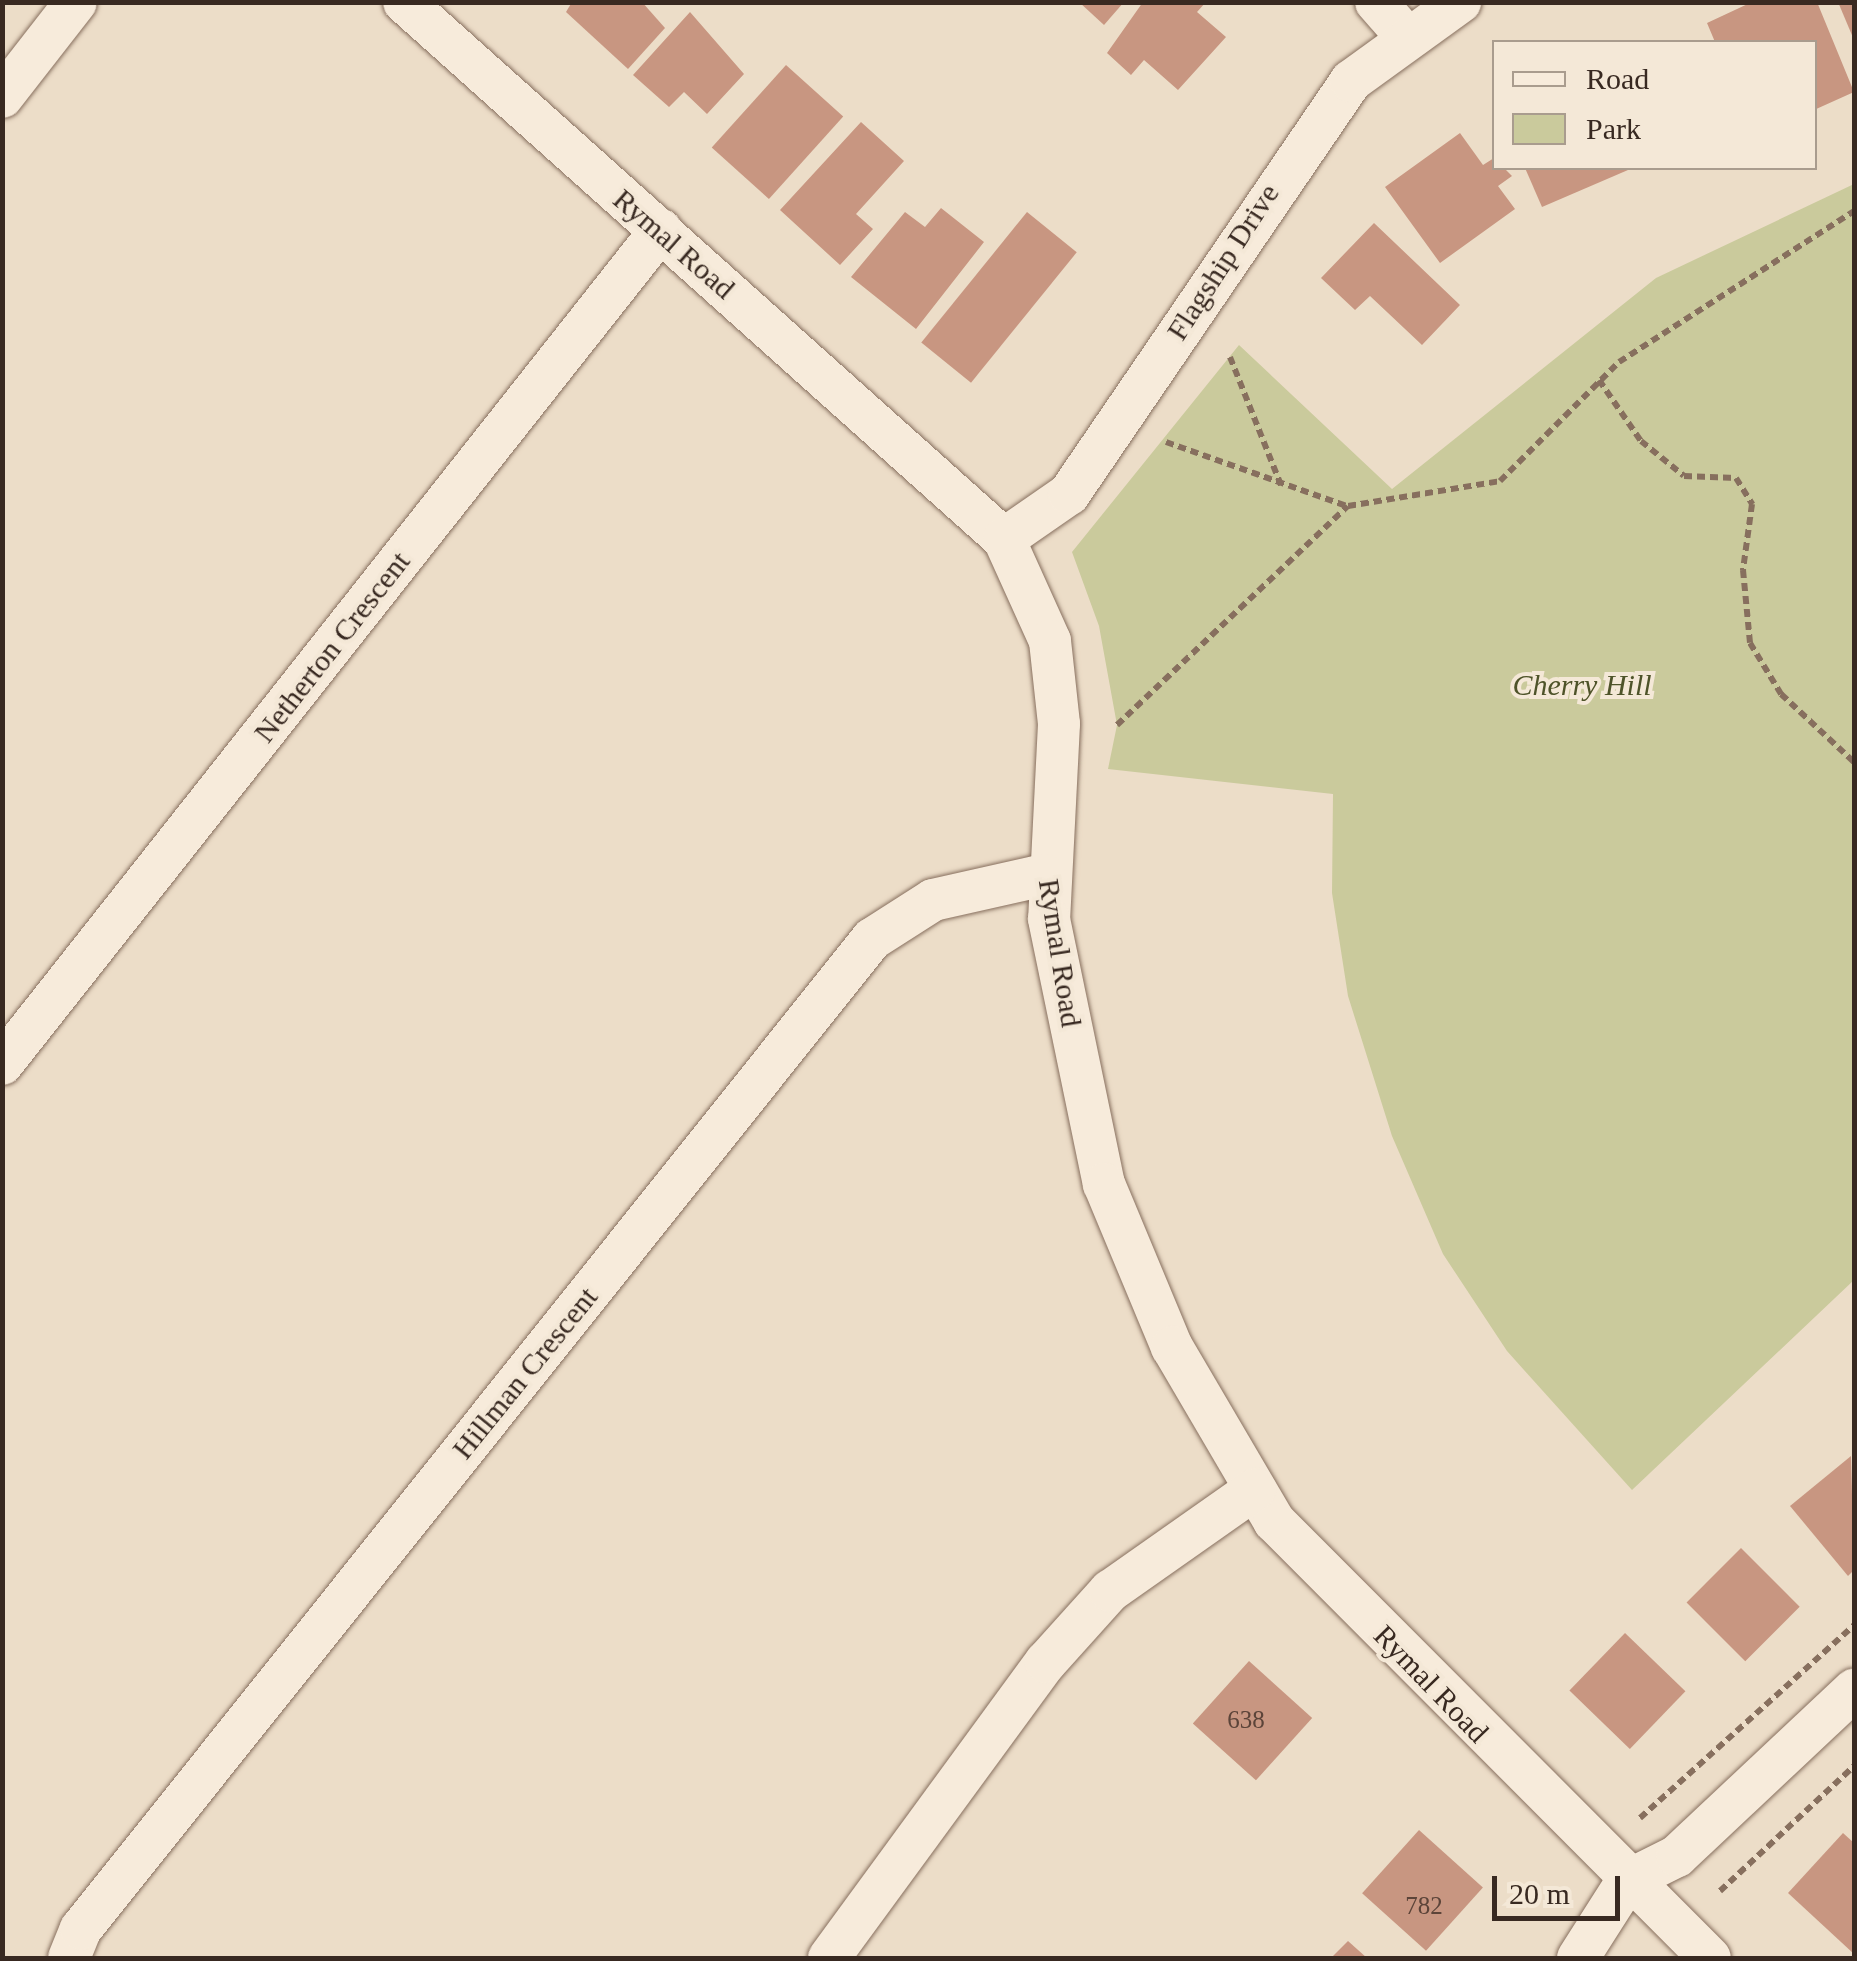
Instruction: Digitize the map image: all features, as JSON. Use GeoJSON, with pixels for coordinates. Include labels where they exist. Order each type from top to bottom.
{"type":"FeatureCollection","features":[{"type":"Feature","properties":{"kind":"street"},"geometry":{"type":"LineString","coordinates":[[2,97],[76,2]]}},
{"type":"Feature","properties":{"kind":"street","name":"Rymal Road"},"geometry":{"type":"LineString","coordinates":[[404,2],[1004,539],[1052,658],[1060,724],[1044,875],[1104,1184],[1172,1347],[1274,1521],[1627,1881],[1710,1958]]}},
{"type":"Feature","properties":{"kind":"street"},"geometry":{"type":"LineString","coordinates":[[1376,2],[1404,34]]}},
{"type":"Feature","properties":{"kind":"street","name":"Flagship Drive"},"geometry":{"type":"LineString","coordinates":[[1004,539],[1069,494],[1308,132],[1404,34],[1460,2]]}},
{"type":"Feature","properties":{"kind":"street","name":"Netherton Crescent"},"geometry":{"type":"LineString","coordinates":[[2,1064],[661,230]]}},
{"type":"Feature","properties":{"kind":"street","name":"Hillman Crescent"},"geometry":{"type":"LineString","coordinates":[[70,1958],[81,1929],[872,939],[933,900],[1044,875]]}},
{"type":"Feature","properties":{"kind":"street"},"geometry":{"type":"LineString","coordinates":[[829,1958],[1046,1662],[1110,1591],[1255,1489]]}},
{"type":"Feature","properties":{"kind":"street"},"geometry":{"type":"LineString","coordinates":[[1578,1958],[1627,1881],[1677,1856],[1854,1690]]}},
{"type":"Feature","properties":{"kind":"path"},"geometry":{"type":"LineString","coordinates":[[1166,442],[1282,486],[1348,506],[1500,481],[1599,380],[1854,211]]}},
{"type":"Feature","properties":{"kind":"path"},"geometry":{"type":"LineString","coordinates":[[1230,357],[1282,486]]}},
{"type":"Feature","properties":{"kind":"path"},"geometry":{"type":"LineString","coordinates":[[1599,380],[1641,441],[1684,476],[1736,478],[1752,504],[1743,570],[1750,643],[1781,694],[1854,762]]}},
{"type":"Feature","properties":{"kind":"path"},"geometry":{"type":"LineString","coordinates":[[1117,725],[1348,506]]}},
{"type":"Feature","properties":{"kind":"path"},"geometry":{"type":"LineString","coordinates":[[1640,1818],[1854,1625]]}},
{"type":"Feature","properties":{"kind":"path"},"geometry":{"type":"LineString","coordinates":[[1720,1890],[1854,1766]]}},
{"type":"Feature","properties":{"kind":"green space","name":"Cherry Hill"},"geometry":{"type":"Polygon","coordinates":[[[1854,184],[1854,1280],[1632,1490],[1507,1351],[1443,1254],[1392,1136],[1348,996],[1332,893],[1333,794],[1108,769],[1117,725],[1099,626],[1072,552],[1239,345],[1392,489],[1656,278],[1854,184]]]}},
{"type":"Feature","properties":{"kind":"building"},"geometry":{"type":"Polygon","coordinates":[[[572,2],[642,2],[665,28],[628,69],[566,12],[572,2]]]}},
{"type":"Feature","properties":{"kind":"building"},"geometry":{"type":"Polygon","coordinates":[[[1079,2],[1124,2],[1104,25],[1079,2]]]}},
{"type":"Feature","properties":{"kind":"building"},"geometry":{"type":"Polygon","coordinates":[[[1143,2],[1206,2],[1197,12],[1226,37],[1178,90],[1144,60],[1131,75],[1107,53],[1143,2]]]}},
{"type":"Feature","properties":{"kind":"building"},"geometry":{"type":"Polygon","coordinates":[[[1752,2],[1817,2],[1854,92],[1817,109],[1817,40],[1714,40],[1707,23],[1752,2]]]}},
{"type":"Feature","properties":{"kind":"building"},"geometry":{"type":"Polygon","coordinates":[[[1838,2],[1854,2],[1854,40],[1838,2]]]}},
{"type":"Feature","properties":{"kind":"building"},"geometry":{"type":"Polygon","coordinates":[[[690,12],[744,74],[707,114],[684,92],[669,107],[633,75],[690,12]]]}},
{"type":"Feature","properties":{"kind":"building"},"geometry":{"type":"Polygon","coordinates":[[[786,65],[843,117],[769,199],[712,147],[786,65]]]}},
{"type":"Feature","properties":{"kind":"building"},"geometry":{"type":"Polygon","coordinates":[[[861,122],[904,161],[856,214],[873,229],[840,265],[780,210],[861,122]]]}},
{"type":"Feature","properties":{"kind":"building"},"geometry":{"type":"Polygon","coordinates":[[[1460,133],[1483,165],[1492,159],[1492,170],[1506,170],[1512,176],[1498,186],[1515,209],[1440,263],[1385,187],[1460,133]]]}},
{"type":"Feature","properties":{"kind":"building"},"geometry":{"type":"Polygon","coordinates":[[[1526,170],[1628,170],[1542,207],[1526,170]]]}},
{"type":"Feature","properties":{"kind":"building"},"geometry":{"type":"Polygon","coordinates":[[[941,208],[984,242],[916,329],[851,277],[905,212],[925,227],[941,208]]]}},
{"type":"Feature","properties":{"kind":"building"},"geometry":{"type":"Polygon","coordinates":[[[1027,212],[1077,252],[971,383],[921,343],[1027,212]]]}},
{"type":"Feature","properties":{"kind":"building"},"geometry":{"type":"Polygon","coordinates":[[[1374,223],[1460,305],[1422,345],[1370,296],[1355,310],[1321,278],[1374,223]]]}},
{"type":"Feature","properties":{"kind":"building"},"geometry":{"type":"Polygon","coordinates":[[[1851,1456],[1854,1570],[1848,1576],[1790,1506],[1851,1456]]]}},
{"type":"Feature","properties":{"kind":"building"},"geometry":{"type":"Polygon","coordinates":[[[1741,1548],[1800,1607],[1745,1661],[1687,1602],[1741,1548]]]}},
{"type":"Feature","properties":{"kind":"building"},"geometry":{"type":"Polygon","coordinates":[[[1625,1633],[1685,1691],[1630,1749],[1569,1691],[1625,1633]]]}},
{"type":"Feature","properties":{"kind":"building"},"geometry":{"type":"Polygon","coordinates":[[[1249,1661],[1312,1718],[1256,1780],[1193,1723],[1249,1661]]]}},
{"type":"Feature","properties":{"kind":"building"},"geometry":{"type":"Polygon","coordinates":[[[1419,1830],[1483,1888],[1426,1951],[1362,1893],[1419,1830]]]}},
{"type":"Feature","properties":{"kind":"building"},"geometry":{"type":"Polygon","coordinates":[[[1843,1833],[1854,1843],[1854,1954],[1788,1893],[1843,1833]]]}},
{"type":"Feature","properties":{"kind":"building"},"geometry":{"type":"Polygon","coordinates":[[[1348,1941],[1367,1958],[1331,1958],[1348,1941]]]}}]}
